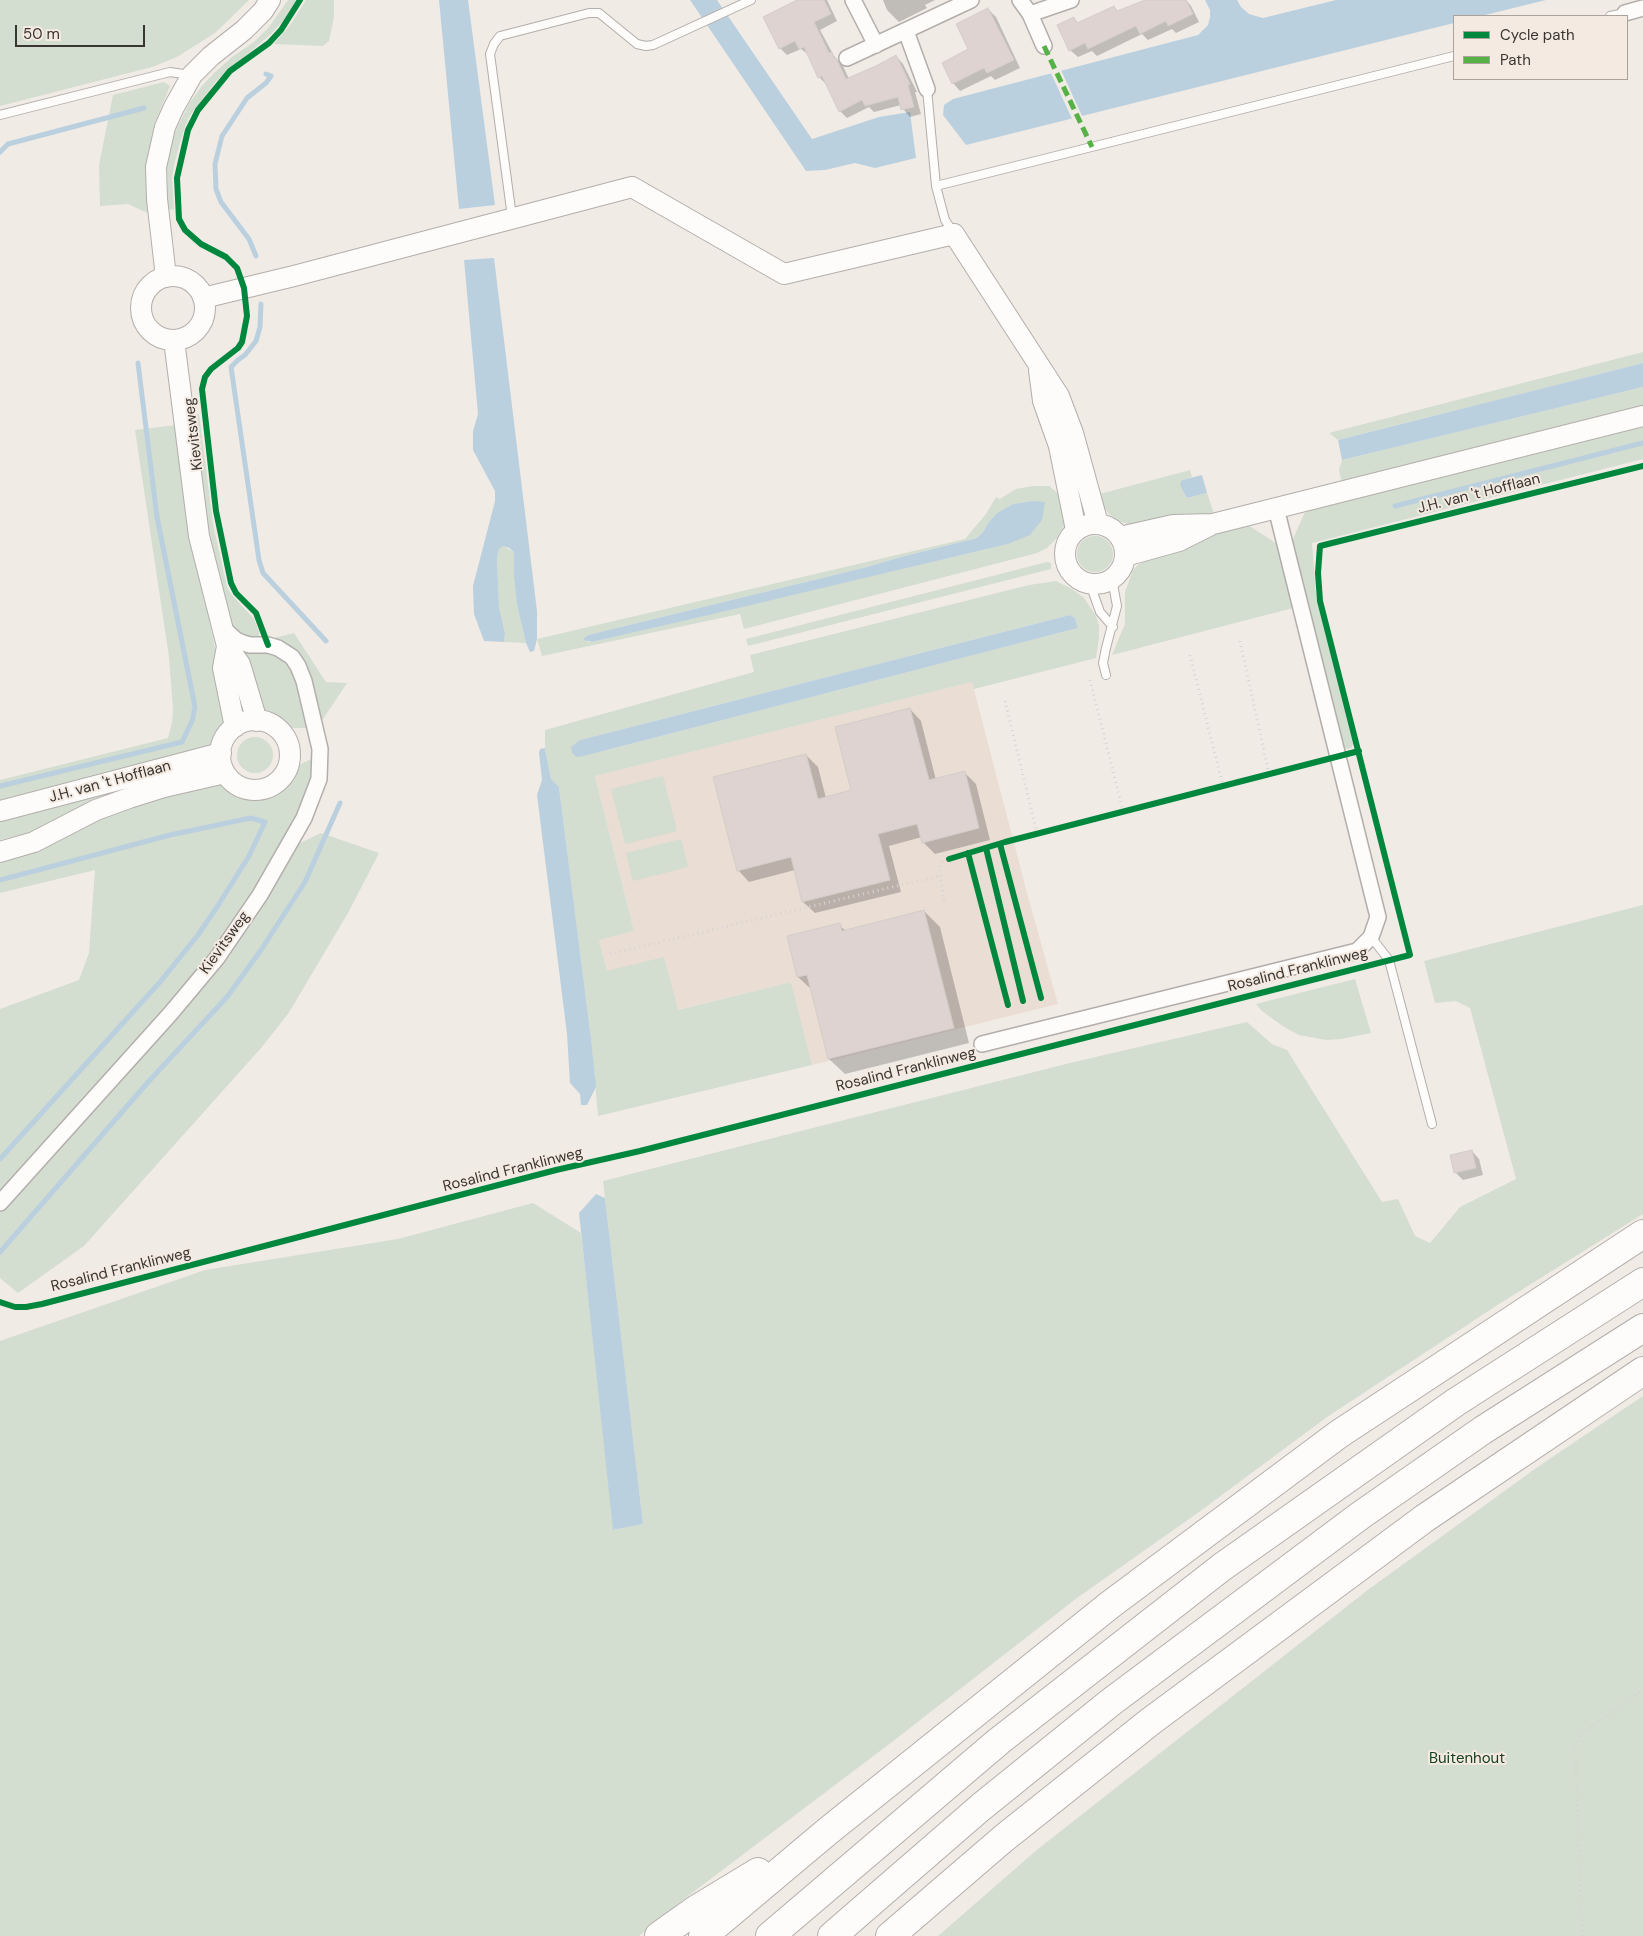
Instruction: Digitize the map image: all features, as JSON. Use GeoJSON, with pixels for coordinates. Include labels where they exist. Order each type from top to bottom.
{"type":"FeatureCollection","features":[{"type":"Feature","properties":{"kind":"highway"},"geometry":{"type":"LineString","coordinates":[[703,1936],[828,1831],[1111,1604],[1339,1434],[1643,1234]]}},
{"type":"Feature","properties":{"kind":"highway"},"geometry":{"type":"LineString","coordinates":[[770,1936],[999,1741],[1222,1567],[1456,1402],[1643,1282]]}},
{"type":"Feature","properties":{"kind":"highway"},"geometry":{"type":"LineString","coordinates":[[832,1936],[982,1807],[1081,1726],[1266,1586],[1361,1515],[1483,1430],[1643,1328]]}},
{"type":"Feature","properties":{"kind":"highway"},"geometry":{"type":"LineString","coordinates":[[890,1936],[1004,1838],[1174,1703],[1425,1518],[1643,1371]]}},
{"type":"Feature","properties":{"kind":"highway"},"geometry":{"type":"LineString","coordinates":[[659,1936],[697,1908],[828,1831]]}},
{"type":"Feature","properties":{"kind":"street"},"geometry":{"type":"LineString","coordinates":[[166,277],[157,199],[156,167],[165,127],[192,75],[210,56],[244,30],[263,12],[270,0]]}},
{"type":"Feature","properties":{"kind":"street"},"geometry":{"type":"LineString","coordinates":[[852,0],[876,44]]}},
{"type":"Feature","properties":{"kind":"street"},"geometry":{"type":"LineString","coordinates":[[847,58],[971,0]]}},
{"type":"Feature","properties":{"kind":"street"},"geometry":{"type":"LineString","coordinates":[[1020,0],[1030,14],[1044,46]]}},
{"type":"Feature","properties":{"kind":"street"},"geometry":{"type":"LineString","coordinates":[[1030,14],[1071,0]]}},
{"type":"Feature","properties":{"kind":"street"},"geometry":{"type":"LineString","coordinates":[[1618,14],[1643,8]]}},
{"type":"Feature","properties":{"kind":"street"},"geometry":{"type":"LineString","coordinates":[[906,31],[927,89]]}},
{"type":"Feature","properties":{"kind":"street"},"geometry":{"type":"LineString","coordinates":[[203,298],[632,187],[784,274],[954,234],[1059,396],[1073,433],[1098,524]]}},
{"type":"Feature","properties":{"kind":"street"},"geometry":{"type":"LineString","coordinates":[[176,276],[187,280],[198,290],[203,298],[203,317],[199,326],[184,338],[174,340],[156,336],[144,322],[141,312],[144,294],[157,280],[176,276]]}},
{"type":"Feature","properties":{"kind":"street","name":"Kievitsweg"},"geometry":{"type":"LineString","coordinates":[[174,340],[199,536],[224,637],[223,668],[235,727]]}},
{"type":"Feature","properties":{"kind":"street"},"geometry":{"type":"LineString","coordinates":[[1038,363],[1043,401],[1058,446],[1076,530]]}},
{"type":"Feature","properties":{"kind":"street"},"geometry":{"type":"LineString","coordinates":[[1122,546],[1173,524],[1213,524],[1643,416]]}},
{"type":"Feature","properties":{"kind":"street","name":"Rosalind Franklinweg"},"geometry":{"type":"LineString","coordinates":[[982,1044],[1358,951],[1371,937],[1378,917],[1276,508]]}},
{"type":"Feature","properties":{"kind":"street"},"geometry":{"type":"LineString","coordinates":[[1090,524],[1098,524],[1114,531],[1122,546],[1121,569],[1112,579],[1098,584],[1090,584],[1075,577],[1066,564],[1065,550],[1068,539],[1076,530],[1090,524]]}},
{"type":"Feature","properties":{"kind":"street","name":"Kievitsweg"},"geometry":{"type":"LineString","coordinates":[[224,637],[240,664],[257,721]]}},
{"type":"Feature","properties":{"kind":"street","name":"Kievitsweg"},"geometry":{"type":"LineString","coordinates":[[0,1203],[171,1013],[217,958],[260,895],[304,818],[319,779],[320,750],[304,682],[298,666],[292,657],[278,648],[268,645],[250,645],[224,637]]}},
{"type":"Feature","properties":{"kind":"street"},"geometry":{"type":"LineString","coordinates":[[257,721],[270,724],[285,737],[289,747],[290,758],[285,773],[274,784],[259,790],[237,785],[221,764],[220,753],[225,738],[235,727],[246,722],[257,721]]}},
{"type":"Feature","properties":{"kind":"street","name":"J.H. van 't Hofflaan"},"geometry":{"type":"LineString","coordinates":[[0,811],[220,753]]}},
{"type":"Feature","properties":{"kind":"street","name":"J.H. van 't Hofflaan"},"geometry":{"type":"LineString","coordinates":[[0,852],[34,842],[96,810],[129,798],[164,787],[226,773]]}},
{"type":"Feature","properties":{"kind":"lane"},"geometry":{"type":"LineString","coordinates":[[512,219],[490,54],[500,36],[589,13],[599,13],[638,44],[653,45],[752,0]]}},
{"type":"Feature","properties":{"kind":"lane"},"geometry":{"type":"LineString","coordinates":[[936,186],[1453,56]]}},
{"type":"Feature","properties":{"kind":"lane"},"geometry":{"type":"LineString","coordinates":[[0,115],[170,72],[192,75]]}},
{"type":"Feature","properties":{"kind":"lane"},"geometry":{"type":"LineString","coordinates":[[927,89],[936,186],[945,220],[954,234]]}},
{"type":"Feature","properties":{"kind":"lane"},"geometry":{"type":"LineString","coordinates":[[1106,675],[1104,663],[1117,606],[1112,579]]}},
{"type":"Feature","properties":{"kind":"lane"},"geometry":{"type":"LineString","coordinates":[[1090,584],[1100,612],[1112,627]]}},
{"type":"Feature","properties":{"kind":"lane"},"geometry":{"type":"LineString","coordinates":[[1371,937],[1389,960],[1432,1124]]}},
{"type":"Feature","properties":{"kind":"path"},"geometry":{"type":"LineString","coordinates":[[1240,642],[1269,774]]}},
{"type":"Feature","properties":{"kind":"path"},"geometry":{"type":"LineString","coordinates":[[1190,655],[1223,786]]}},
{"type":"Feature","properties":{"kind":"path"},"geometry":{"type":"LineString","coordinates":[[1090,680],[1123,811]]}},
{"type":"Feature","properties":{"kind":"path"},"geometry":{"type":"LineString","coordinates":[[1005,701],[1037,833]]}},
{"type":"Feature","properties":{"kind":"path"},"geometry":{"type":"LineString","coordinates":[[1260,776],[1278,772]]}},
{"type":"Feature","properties":{"kind":"path"},"geometry":{"type":"LineString","coordinates":[[1214,788],[1232,784]]}},
{"type":"Feature","properties":{"kind":"path"},"geometry":{"type":"LineString","coordinates":[[1114,813],[1132,809]]}},
{"type":"Feature","properties":{"kind":"path"},"geometry":{"type":"LineString","coordinates":[[1029,835],[1047,831]]}},
{"type":"Feature","properties":{"kind":"path"},"geometry":{"type":"LineString","coordinates":[[944,901],[939,868],[943,861],[958,856]]}},
{"type":"Feature","properties":{"kind":"path"},"geometry":{"type":"LineString","coordinates":[[610,954],[939,876]]}},
{"type":"Feature","properties":{"kind":"path"},"geometry":{"type":"LineString","coordinates":[[1582,1936],[1575,1745],[1581,1734],[1643,1690]]}},
{"type":"Feature","properties":{"kind":"shaded area"},"geometry":{"type":"Polygon","coordinates":[[[972,682],[1058,1004],[812,1065],[791,982],[677,1010],[607,971],[599,940],[634,931],[595,776],[972,682]]]}},
{"type":"Feature","properties":{"kind":"green space"},"geometry":{"type":"Polygon","coordinates":[[[0,0],[249,0],[215,33],[177,57],[152,67],[0,106],[0,0]]]}},
{"type":"Feature","properties":{"kind":"green space"},"geometry":{"type":"Polygon","coordinates":[[[288,0],[296,0],[282,22],[271,34],[216,81],[189,117],[183,132],[172,178],[174,209],[168,210],[167,162],[175,132],[189,104],[214,73],[232,57],[254,42],[269,27],[288,0]]]}},
{"type":"Feature","properties":{"kind":"green space"},"geometry":{"type":"Polygon","coordinates":[[[306,0],[334,0],[334,17],[329,41],[323,46],[274,44],[291,24],[306,0]]]}},
{"type":"Feature","properties":{"kind":"green space"},"geometry":{"type":"Polygon","coordinates":[[[164,82],[170,86],[155,122],[147,162],[146,180],[150,214],[128,204],[100,206],[99,165],[113,95],[164,82]]]}},
{"type":"Feature","properties":{"kind":"green space"},"geometry":{"type":"Polygon","coordinates":[[[1643,352],[1643,363],[1338,440],[1329,433],[1643,352]]]}},
{"type":"Feature","properties":{"kind":"green space"},"geometry":{"type":"Polygon","coordinates":[[[1643,387],[1643,407],[1342,484],[1339,470],[1342,460],[1643,387]]]}},
{"type":"Feature","properties":{"kind":"green space"},"geometry":{"type":"Polygon","coordinates":[[[199,414],[213,524],[227,587],[254,619],[259,632],[259,639],[246,637],[234,629],[228,616],[208,528],[193,415],[199,414]]]}},
{"type":"Feature","properties":{"kind":"green space"},"geometry":{"type":"Polygon","coordinates":[[[1643,424],[1643,459],[1312,543],[1316,596],[1353,744],[1351,748],[1345,749],[1292,541],[1306,510],[1643,424]]]}},
{"type":"Feature","properties":{"kind":"green space"},"geometry":{"type":"Polygon","coordinates":[[[177,425],[192,536],[226,701],[225,726],[221,734],[206,750],[0,806],[0,780],[168,738],[173,709],[169,657],[135,430],[177,425]]]}},
{"type":"Feature","properties":{"kind":"green space"},"geometry":{"type":"Polygon","coordinates":[[[1190,470],[1192,477],[1182,480],[1188,498],[1207,493],[1214,514],[1134,526],[1118,521],[1110,515],[1099,502],[1096,495],[1190,470]]]}},
{"type":"Feature","properties":{"kind":"green space"},"geometry":{"type":"Polygon","coordinates":[[[1049,486],[1066,500],[1065,524],[1057,538],[1047,548],[1037,553],[744,629],[740,614],[542,656],[537,639],[965,539],[986,514],[996,497],[1000,499],[1016,489],[1049,486]],[[1032,501],[1013,504],[997,513],[977,538],[585,637],[588,642],[592,642],[1008,544],[1032,501]]]}},
{"type":"Feature","properties":{"kind":"green space"},"geometry":{"type":"Polygon","coordinates":[[[1248,525],[1277,544],[1293,608],[1112,655],[1125,624],[1125,592],[1133,570],[1139,564],[1216,533],[1248,525]]]}},
{"type":"Feature","properties":{"kind":"green space"},"geometry":{"type":"Polygon","coordinates":[[[1095,536],[1102,537],[1108,541],[1112,547],[1112,561],[1108,567],[1102,571],[1095,572],[1088,571],[1082,567],[1078,561],[1077,554],[1078,547],[1082,541],[1088,537],[1095,536]]]}},
{"type":"Feature","properties":{"kind":"green space"},"geometry":{"type":"Polygon","coordinates":[[[503,546],[514,552],[517,605],[526,643],[504,642],[505,633],[499,607],[497,557],[499,549],[503,546]]]}},
{"type":"Feature","properties":{"kind":"green space"},"geometry":{"type":"Polygon","coordinates":[[[1047,562],[1051,563],[1051,569],[748,646],[746,639],[1047,562]]]}},
{"type":"Feature","properties":{"kind":"green space"},"geometry":{"type":"Polygon","coordinates":[[[1056,581],[1084,598],[1096,616],[1099,626],[1096,658],[974,689],[972,682],[595,776],[634,931],[599,940],[607,971],[664,957],[678,1010],[791,982],[812,1065],[598,1116],[591,1038],[559,787],[551,779],[545,748],[545,730],[754,672],[750,655],[1029,585],[1056,581]],[[1070,615],[580,740],[584,756],[1078,628],[1075,618],[1070,615]]]}},
{"type":"Feature","properties":{"kind":"green space"},"geometry":{"type":"Polygon","coordinates":[[[294,633],[326,682],[347,683],[319,725],[280,642],[274,638],[294,633]]]}},
{"type":"Feature","properties":{"kind":"green space"},"geometry":{"type":"Polygon","coordinates":[[[241,651],[274,653],[286,662],[293,672],[308,728],[287,728],[262,713],[241,651]]]}},
{"type":"Feature","properties":{"kind":"green space"},"geometry":{"type":"Polygon","coordinates":[[[255,737],[268,742],[273,755],[268,768],[255,773],[242,768],[237,755],[242,742],[255,737]]]}},
{"type":"Feature","properties":{"kind":"green space"},"geometry":{"type":"Polygon","coordinates":[[[313,758],[311,787],[283,848],[210,958],[0,1196],[0,1009],[79,980],[89,953],[95,870],[0,893],[0,858],[105,811],[217,783],[248,797],[268,795],[283,786],[299,765],[313,758]]]}},
{"type":"Feature","properties":{"kind":"green space"},"geometry":{"type":"Polygon","coordinates":[[[186,770],[39,830],[0,840],[0,817],[186,770]]]}},
{"type":"Feature","properties":{"kind":"green space"},"geometry":{"type":"Polygon","coordinates":[[[663,776],[677,831],[625,844],[611,789],[663,776]]]}},
{"type":"Feature","properties":{"kind":"green space"},"geometry":{"type":"Polygon","coordinates":[[[321,833],[379,853],[348,913],[288,1014],[261,1048],[84,1246],[18,1293],[0,1278],[0,1210],[203,982],[294,846],[321,833]]]}},
{"type":"Feature","properties":{"kind":"green space"},"geometry":{"type":"Polygon","coordinates":[[[681,839],[688,867],[633,881],[626,853],[681,839]]]}},
{"type":"Feature","properties":{"kind":"green space"},"geometry":{"type":"Polygon","coordinates":[[[1643,905],[1643,1214],[1499,1304],[1327,1417],[1199,1512],[1077,1598],[892,1742],[688,1896],[639,1936],[0,1936],[0,1341],[205,1270],[398,1239],[533,1203],[581,1233],[614,1530],[643,1524],[603,1181],[1074,1062],[1247,1022],[1272,1044],[1287,1050],[1382,1202],[1398,1199],[1415,1236],[1430,1243],[1460,1207],[1516,1179],[1470,1008],[1456,1001],[1435,1003],[1424,961],[1643,905]]]}},
{"type":"Feature","properties":{"kind":"green space"},"geometry":{"type":"Polygon","coordinates":[[[1355,979],[1371,1033],[1326,1040],[1299,1035],[1284,1027],[1262,1011],[1256,1004],[1355,979]]]}},
{"type":"Feature","properties":{"kind":"green space","name":"Buitenhout"},"geometry":{"type":"Polygon","coordinates":[[[1643,1396],[1643,1936],[938,1936],[1038,1849],[1369,1589],[1539,1466],[1643,1396]]]}},
{"type":"Feature","properties":{"kind":"water"},"geometry":{"type":"Polygon","coordinates":[[[439,0],[468,0],[495,205],[459,209],[439,0]]]}},
{"type":"Feature","properties":{"kind":"water"},"geometry":{"type":"Polygon","coordinates":[[[690,0],[717,0],[812,139],[879,117],[910,112],[916,158],[875,168],[855,163],[825,170],[806,171],[690,0]]]}},
{"type":"Feature","properties":{"kind":"water"},"geometry":{"type":"Polygon","coordinates":[[[1205,0],[1237,0],[1241,7],[1249,14],[1263,18],[1336,0],[1546,0],[1485,15],[1453,15],[1453,23],[966,145],[943,115],[944,105],[953,99],[1198,35],[1208,25],[1210,10],[1205,0]]]}},
{"type":"Feature","properties":{"kind":"water"},"geometry":{"type":"Polygon","coordinates":[[[494,258],[537,611],[537,639],[534,651],[530,652],[517,605],[514,552],[509,548],[503,546],[499,549],[497,557],[499,607],[505,633],[504,642],[484,641],[474,614],[473,586],[495,501],[495,491],[473,450],[473,431],[478,414],[464,260],[494,258]]]}},
{"type":"Feature","properties":{"kind":"water"},"geometry":{"type":"Polygon","coordinates":[[[1643,363],[1643,387],[1342,460],[1338,440],[1643,363]]]}},
{"type":"Feature","properties":{"kind":"water"},"geometry":{"type":"Polygon","coordinates":[[[1202,475],[1207,493],[1187,498],[1180,485],[1182,480],[1202,475]]]}},
{"type":"Feature","properties":{"kind":"water"},"geometry":{"type":"Polygon","coordinates":[[[1032,501],[1045,502],[1042,520],[1030,535],[1008,544],[592,642],[584,640],[588,635],[867,567],[977,538],[997,513],[1013,504],[1032,501]]]}},
{"type":"Feature","properties":{"kind":"water"},"geometry":{"type":"Polygon","coordinates":[[[1070,615],[1075,618],[1078,628],[584,756],[577,757],[572,753],[571,747],[580,740],[1070,615]]]}},
{"type":"Feature","properties":{"kind":"water"},"geometry":{"type":"Polygon","coordinates":[[[545,748],[551,779],[559,787],[591,1038],[596,1087],[587,1105],[581,1105],[580,1094],[570,1083],[567,1034],[537,795],[542,780],[539,753],[540,749],[545,748]]]}},
{"type":"Feature","properties":{"kind":"water"},"geometry":{"type":"Polygon","coordinates":[[[596,1194],[605,1198],[643,1524],[613,1530],[579,1213],[596,1194]]]}},
{"type":"Feature","properties":{"kind":"pier"},"geometry":{"type":"Polygon","coordinates":[[[1060,68],[1083,118],[1073,121],[1050,71],[1060,68]]]}},
{"type":"Feature","properties":{"kind":"building"},"geometry":{"type":"Polygon","coordinates":[[[797,0],[824,0],[831,14],[814,22],[829,53],[832,52],[834,58],[836,58],[846,79],[896,55],[910,84],[908,85],[914,107],[901,110],[898,97],[865,106],[862,100],[839,112],[822,76],[818,78],[804,47],[799,49],[795,41],[779,49],[763,17],[797,0]]]}},
{"type":"Feature","properties":{"kind":"building"},"geometry":{"type":"Polygon","coordinates":[[[1145,0],[1186,0],[1193,14],[1168,26],[1166,21],[1140,34],[1136,26],[1088,49],[1085,43],[1069,51],[1057,25],[1074,17],[1077,23],[1114,6],[1117,11],[1145,0]]]}},
{"type":"Feature","properties":{"kind":"building"},"geometry":{"type":"Polygon","coordinates":[[[988,8],[1014,60],[987,73],[984,68],[952,84],[942,63],[968,49],[956,24],[988,8]]]}},
{"type":"Feature","properties":{"kind":"building"},"geometry":{"type":"Polygon","coordinates":[[[910,708],[929,780],[965,771],[979,828],[922,843],[917,824],[878,834],[890,880],[802,902],[791,857],[737,871],[713,777],[806,754],[818,799],[851,790],[835,727],[910,708]]]}},
{"type":"Feature","properties":{"kind":"building"},"geometry":{"type":"Polygon","coordinates":[[[924,910],[954,1028],[828,1059],[807,975],[797,977],[787,936],[840,923],[842,931],[924,910]]]}},
{"type":"Feature","properties":{"kind":"building"},"geometry":{"type":"Polygon","coordinates":[[[1472,1150],[1476,1168],[1454,1173],[1450,1155],[1472,1150]]]}},
{"type":"Feature","properties":{"kind":"waterway"},"geometry":{"type":"LineString","coordinates":[[256,256],[249,239],[221,202],[216,189],[215,164],[222,136],[247,98],[266,83],[271,76],[266,74]]}},
{"type":"Feature","properties":{"kind":"waterway"},"geometry":{"type":"LineString","coordinates":[[0,152],[8,144],[144,108]]}},
{"type":"Feature","properties":{"kind":"waterway"},"geometry":{"type":"LineString","coordinates":[[261,304],[260,327],[256,341],[245,355],[231,367],[259,560],[263,573],[326,641]]}},
{"type":"Feature","properties":{"kind":"waterway"},"geometry":{"type":"LineString","coordinates":[[0,786],[182,742],[192,721],[195,707],[157,517],[138,363]]}},
{"type":"Feature","properties":{"kind":"waterway"},"geometry":{"type":"LineString","coordinates":[[1395,506],[1643,443]]}},
{"type":"Feature","properties":{"kind":"waterway"},"geometry":{"type":"LineString","coordinates":[[0,1252],[149,1081],[227,997],[261,950],[305,882],[340,803]]}},
{"type":"Feature","properties":{"kind":"waterway"},"geometry":{"type":"LineString","coordinates":[[0,880],[170,835],[251,818],[265,822],[249,856],[198,935],[160,982],[0,1159]]}},
{"type":"Feature","properties":{"kind":"marked path"},"geometry":{"type":"LineString","coordinates":[[1044,46],[1092,147]]}},
{"type":"Feature","properties":{"kind":"cycle path"},"geometry":{"type":"LineString","coordinates":[[268,645],[256,613],[236,593],[231,583],[216,511],[202,389],[205,377],[211,369],[238,348],[242,342],[247,316],[244,288],[237,268],[226,257],[201,244],[185,230],[179,219],[177,178],[188,130],[198,110],[230,71],[269,43],[281,30],[300,0]]}},
{"type":"Feature","properties":{"kind":"cycle path"},"geometry":{"type":"LineString","coordinates":[[0,1302],[15,1307],[42,1304],[556,1170],[640,1151],[1410,955],[1320,601],[1318,573],[1320,546],[1643,466]]}},
{"type":"Feature","properties":{"kind":"cycle path"},"geometry":{"type":"LineString","coordinates":[[949,859],[1005,842],[1359,751]]}},
{"type":"Feature","properties":{"kind":"cycle path"},"geometry":{"type":"LineString","coordinates":[[1000,844],[1041,998]]}},
{"type":"Feature","properties":{"kind":"cycle path"},"geometry":{"type":"LineString","coordinates":[[986,848],[1023,1001]]}},
{"type":"Feature","properties":{"kind":"cycle path"},"geometry":{"type":"LineString","coordinates":[[968,853],[1008,1005]]}}]}
